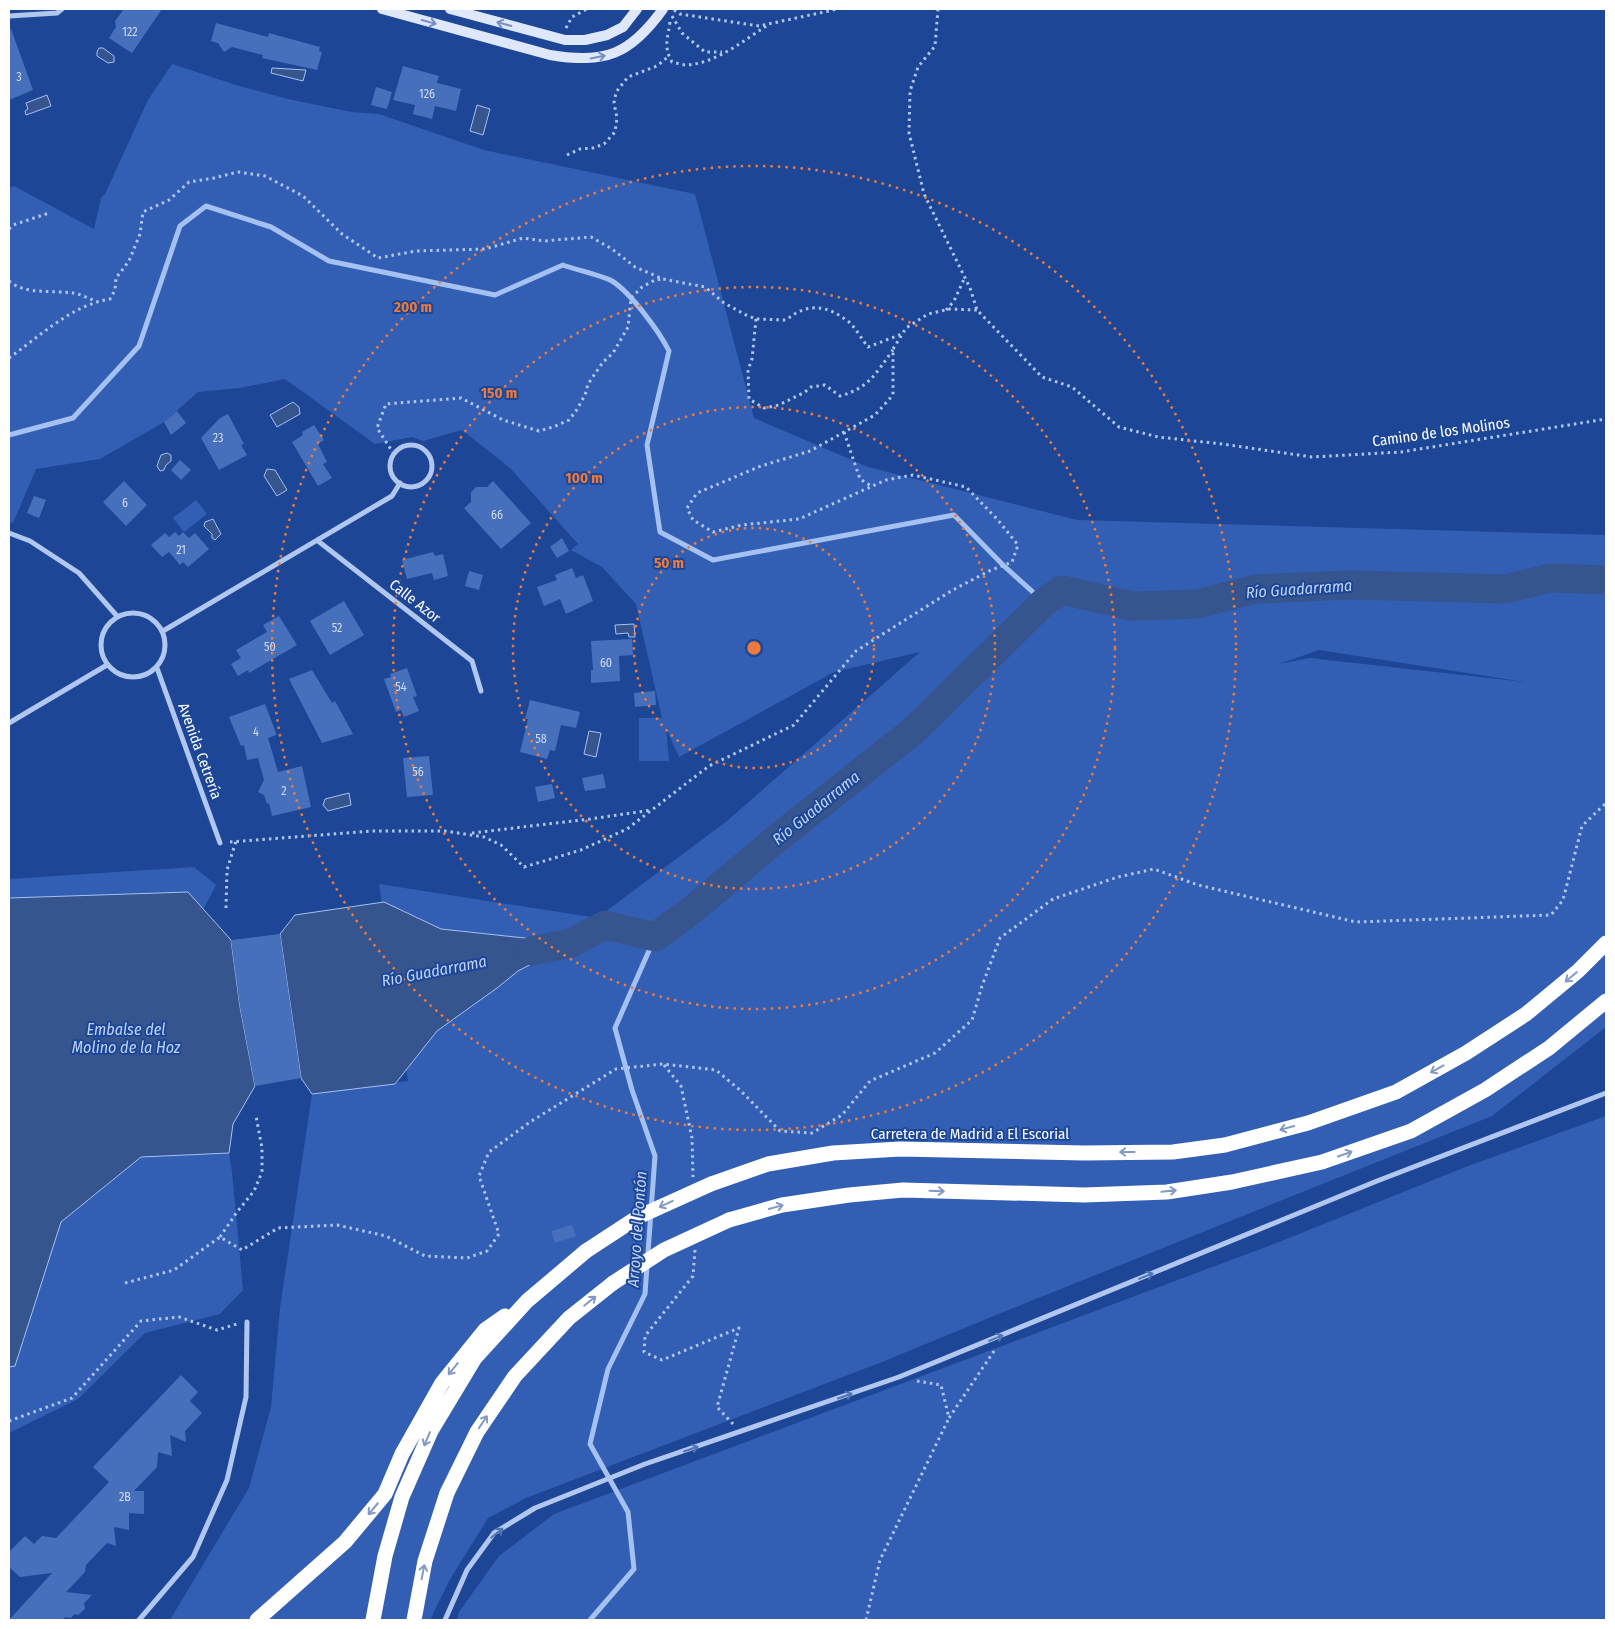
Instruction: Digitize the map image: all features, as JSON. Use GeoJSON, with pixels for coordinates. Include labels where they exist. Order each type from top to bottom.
{"type":"FeatureCollection","features":[{"type":"Feature","properties":{"kind":"highway","name":"Carretera de Madrid a El Escorial"},"geometry":{"type":"LineString","coordinates":[[373,1620],[385,1556],[402,1498],[431,1431],[475,1358],[527,1300],[586,1251],[638,1217],[711,1184],[768,1164],[833,1153],[900,1148],[1074,1153],[1173,1152],[1225,1145],[1308,1122],[1396,1092],[1466,1053],[1526,1014],[1578,971],[1606,943]]}},
{"type":"Feature","properties":{"kind":"highway"},"geometry":{"type":"LineString","coordinates":[[414,1620],[425,1561],[447,1493],[477,1432],[515,1376],[569,1318],[613,1283],[664,1250],[729,1220],[782,1205],[849,1195],[902,1190],[1084,1195],[1167,1192],[1232,1182],[1322,1162],[1411,1131],[1485,1090],[1549,1048],[1606,1001]]}},
{"type":"Feature","properties":{"kind":"highway"},"geometry":{"type":"LineString","coordinates":[[257,1620],[345,1542],[385,1494],[402,1454],[442,1383],[485,1330],[527,1300]]}},
{"type":"Feature","properties":{"kind":"street"},"geometry":{"type":"LineString","coordinates":[[9,16],[57,13],[62,9]]}},
{"type":"Feature","properties":{"kind":"street"},"geometry":{"type":"LineString","coordinates":[[382,9],[550,55],[576,59],[599,57],[624,50],[642,36],[668,9]]}},
{"type":"Feature","properties":{"kind":"street"},"geometry":{"type":"LineString","coordinates":[[450,9],[565,40],[585,40],[607,35],[623,27],[636,9]]}},
{"type":"Feature","properties":{"kind":"street"},"geometry":{"type":"LineString","coordinates":[[407,445],[416,445],[423,448],[429,454],[432,462],[432,470],[429,477],[423,483],[415,486],[407,486],[400,483],[394,477],[391,470],[394,454],[400,448],[407,445]]}},
{"type":"Feature","properties":{"kind":"street"},"geometry":{"type":"LineString","coordinates":[[163,631],[392,496],[400,483]]}},
{"type":"Feature","properties":{"kind":"street"},"geometry":{"type":"LineString","coordinates":[[9,533],[30,542],[79,573],[117,616]]}},
{"type":"Feature","properties":{"kind":"street","name":"Calle Azor"},"geometry":{"type":"LineString","coordinates":[[318,541],[472,661],[481,691]]}},
{"type":"Feature","properties":{"kind":"street"},"geometry":{"type":"LineString","coordinates":[[130,612],[143,613],[155,620],[163,631],[166,644],[164,656],[157,668],[145,675],[132,678],[118,674],[107,665],[101,652],[101,638],[107,625],[117,616],[130,612]]}},
{"type":"Feature","properties":{"kind":"street"},"geometry":{"type":"LineString","coordinates":[[9,722],[107,665]]}},
{"type":"Feature","properties":{"kind":"street","name":"Avenida Cetrería"},"geometry":{"type":"LineString","coordinates":[[157,668],[220,843]]}},
{"type":"Feature","properties":{"kind":"street"},"geometry":{"type":"LineString","coordinates":[[445,1620],[467,1570],[494,1533],[535,1508],[644,1464],[899,1377],[1377,1182],[1606,1093]]}},
{"type":"Feature","properties":{"kind":"street"},"geometry":{"type":"LineString","coordinates":[[139,1620],[193,1558],[227,1480],[246,1397],[247,1322]]}},
{"type":"Feature","properties":{"kind":"path"},"geometry":{"type":"LineString","coordinates":[[564,31],[572,17],[587,9]]}},
{"type":"Feature","properties":{"kind":"path"},"geometry":{"type":"LineString","coordinates":[[668,9],[680,14],[759,26],[838,9]]}},
{"type":"Feature","properties":{"kind":"path"},"geometry":{"type":"LineString","coordinates":[[668,9],[682,33],[705,52],[724,52]]}},
{"type":"Feature","properties":{"kind":"path"},"geometry":{"type":"LineString","coordinates":[[668,9],[670,24],[666,40],[667,52],[672,62],[685,65],[698,64],[714,58],[770,24]]}},
{"type":"Feature","properties":{"kind":"path"},"geometry":{"type":"LineString","coordinates":[[756,319],[752,359],[748,370],[749,399],[764,408],[779,405],[811,387],[825,385],[840,396],[849,394],[865,386],[893,349],[906,328],[928,314],[946,310],[977,310],[965,277],[924,194],[909,133],[910,91],[918,67],[935,46],[938,9]]}},
{"type":"Feature","properties":{"kind":"path"},"geometry":{"type":"LineString","coordinates":[[567,155],[580,149],[604,144],[616,132],[617,118],[614,103],[616,92],[628,77],[657,66],[669,56]]}},
{"type":"Feature","properties":{"kind":"path"},"geometry":{"type":"LineString","coordinates":[[9,358],[71,314],[95,301],[110,299],[116,290],[116,278],[129,260],[140,234],[144,212],[169,200],[189,182],[238,172],[265,176],[303,196],[342,234],[378,258],[416,251],[485,249],[523,238],[544,240],[591,237],[612,249],[635,266],[663,279],[705,287],[724,303],[756,319],[786,320],[807,308],[817,306],[850,323],[868,348],[902,334]]}},
{"type":"Feature","properties":{"kind":"path"},"geometry":{"type":"LineString","coordinates":[[9,229],[49,213]]}},
{"type":"Feature","properties":{"kind":"path"},"geometry":{"type":"LineString","coordinates":[[946,310],[954,301],[965,277]]}},
{"type":"Feature","properties":{"kind":"path"},"geometry":{"type":"LineString","coordinates":[[394,454],[377,428],[386,404],[461,398],[503,420],[538,431],[569,420],[581,403],[588,384],[603,362],[613,353],[628,327],[630,298],[642,287],[655,280],[663,279]]}},
{"type":"Feature","properties":{"kind":"path"},"geometry":{"type":"LineString","coordinates":[[9,281],[14,286],[26,289],[75,293],[95,301]]}},
{"type":"Feature","properties":{"kind":"path","name":"Camino de los Molinos"},"geometry":{"type":"LineString","coordinates":[[977,310],[1042,377],[1072,388],[1119,427],[1158,437],[1312,457],[1401,452],[1606,419]]}},
{"type":"Feature","properties":{"kind":"path"},"geometry":{"type":"LineString","coordinates":[[220,843],[370,831],[445,831],[484,836],[501,845],[524,867],[581,850],[627,829],[709,766],[794,726],[856,651],[951,591],[989,571],[1012,562],[1018,545],[997,519],[966,487],[913,475],[886,480],[799,519],[742,525],[713,532],[692,520],[687,508],[697,492],[762,466],[810,451],[875,415],[893,395],[893,349]]}},
{"type":"Feature","properties":{"kind":"path"},"geometry":{"type":"LineString","coordinates":[[844,432],[860,479],[871,486]]}},
{"type":"Feature","properties":{"kind":"path"},"geometry":{"type":"LineString","coordinates":[[220,1237],[242,1250],[278,1228],[337,1225],[386,1236],[425,1256],[467,1258],[487,1251],[499,1234],[493,1212],[478,1176],[489,1152],[530,1122],[616,1069],[663,1064],[716,1070],[742,1091],[780,1131],[812,1133],[842,1114],[870,1082],[935,1053],[972,1020],[982,986],[1000,938],[1053,899],[1118,876],[1154,869],[1198,885],[1356,922],[1550,915],[1563,900],[1582,826],[1606,803]]}},
{"type":"Feature","properties":{"kind":"path"},"geometry":{"type":"LineString","coordinates":[[467,834],[590,820],[652,810]]}},
{"type":"Feature","properties":{"kind":"path"},"geometry":{"type":"LineString","coordinates":[[226,908],[227,870],[236,842]]}},
{"type":"Feature","properties":{"kind":"path"},"geometry":{"type":"LineString","coordinates":[[663,1064],[681,1086],[692,1138],[693,1186]]}},
{"type":"Feature","properties":{"kind":"path"},"geometry":{"type":"LineString","coordinates":[[125,1283],[174,1270],[220,1237],[254,1191],[262,1172],[262,1148],[256,1116]]}},
{"type":"Feature","properties":{"kind":"path"},"geometry":{"type":"LineString","coordinates":[[695,1243],[693,1276],[645,1336],[644,1352],[662,1360],[739,1328],[717,1406],[740,1432]]}},
{"type":"Feature","properties":{"kind":"path"},"geometry":{"type":"LineString","coordinates":[[9,1421],[72,1398],[141,1321],[179,1317],[217,1330],[247,1322]]}},
{"type":"Feature","properties":{"kind":"path"},"geometry":{"type":"LineString","coordinates":[[866,1620],[880,1560],[949,1418],[1006,1334]]}},
{"type":"Feature","properties":{"kind":"path"},"geometry":{"type":"LineString","coordinates":[[899,1377],[941,1386],[949,1418]]}},
{"type":"Feature","properties":{"kind":"shaded area"},"geometry":{"type":"Polygon","coordinates":[[[172,64],[236,85],[288,99],[351,112],[379,114],[484,150],[695,194],[754,418],[868,467],[1077,520],[1606,535],[1606,1027],[1492,1116],[882,1362],[526,1498],[488,1518],[449,1581],[430,1620],[170,1620],[249,1488],[271,1407],[280,1308],[312,1094],[408,1081],[379,884],[597,918],[727,821],[920,652],[834,672],[679,757],[666,728],[669,761],[639,761],[639,718],[662,718],[636,604],[602,567],[571,550],[578,544],[510,468],[462,430],[423,441],[412,437],[375,444],[285,379],[240,388],[198,392],[164,422],[100,459],[36,469],[13,523],[9,522],[9,188],[14,186],[94,229],[101,198],[105,194],[148,100],[172,64]],[[1319,650],[1279,664],[1310,658],[1525,682],[1319,650]]]}},
{"type":"Feature","properties":{"kind":"shaded area"},"geometry":{"type":"Polygon","coordinates":[[[196,500],[207,514],[184,532],[173,518],[196,500]]]}},
{"type":"Feature","properties":{"kind":"shaded area","name":"Embalse del Molino de la Hoz"},"geometry":{"type":"Polygon","coordinates":[[[194,867],[216,885],[203,910],[231,940],[255,1086],[233,1124],[229,1153],[243,1290],[220,1314],[145,1333],[78,1399],[9,1433],[9,879],[194,867]]]}},
{"type":"Feature","properties":{"kind":"shaded area"},"geometry":{"type":"Polygon","coordinates":[[[1606,1116],[1606,1620],[457,1620],[459,1612],[499,1556],[554,1514],[1279,1242],[1463,1168],[1606,1116]]]}},
{"type":"Feature","properties":{"kind":"water"},"geometry":{"type":"Polygon","coordinates":[[[99,48],[103,48],[114,56],[114,62],[108,63],[97,56],[99,48]]]}},
{"type":"Feature","properties":{"kind":"water"},"geometry":{"type":"Polygon","coordinates":[[[272,68],[306,70],[303,81],[271,73],[272,68]]]}},
{"type":"Feature","properties":{"kind":"water"},"geometry":{"type":"Polygon","coordinates":[[[47,95],[51,106],[26,115],[25,111],[28,109],[26,103],[47,95]]]}},
{"type":"Feature","properties":{"kind":"water"},"geometry":{"type":"Polygon","coordinates":[[[477,105],[490,109],[483,135],[470,131],[477,105]]]}},
{"type":"Feature","properties":{"kind":"water"},"geometry":{"type":"Polygon","coordinates":[[[293,402],[299,407],[300,414],[277,427],[270,415],[293,402]]]}},
{"type":"Feature","properties":{"kind":"water"},"geometry":{"type":"Polygon","coordinates":[[[167,453],[171,455],[171,461],[164,470],[160,471],[157,466],[161,455],[167,453]]]}},
{"type":"Feature","properties":{"kind":"water"},"geometry":{"type":"Polygon","coordinates":[[[267,469],[275,470],[287,490],[277,496],[264,476],[267,469]]]}},
{"type":"Feature","properties":{"kind":"water"},"geometry":{"type":"Polygon","coordinates":[[[213,519],[221,534],[215,540],[204,526],[205,522],[213,519]]]}},
{"type":"Feature","properties":{"kind":"water"},"geometry":{"type":"Polygon","coordinates":[[[634,624],[635,637],[629,637],[628,633],[616,634],[615,625],[634,624]]]}},
{"type":"Feature","properties":{"kind":"water"},"geometry":{"type":"Polygon","coordinates":[[[589,731],[601,733],[596,757],[584,754],[589,731]]]}},
{"type":"Feature","properties":{"kind":"water"},"geometry":{"type":"Polygon","coordinates":[[[349,793],[351,805],[328,811],[323,805],[325,799],[349,793]]]}},
{"type":"Feature","properties":{"kind":"water","name":"Embalse del Molino de la Hoz"},"geometry":{"type":"Polygon","coordinates":[[[188,892],[231,940],[240,1007],[255,1086],[233,1124],[229,1153],[141,1157],[61,1222],[15,1366],[9,1367],[9,898],[188,892]]]}},
{"type":"Feature","properties":{"kind":"water"},"geometry":{"type":"Polygon","coordinates":[[[384,902],[441,929],[571,943],[518,971],[437,1031],[395,1084],[312,1094],[301,1078],[280,934],[295,915],[384,902]]]}},
{"type":"Feature","properties":{"kind":"building"},"geometry":{"type":"Polygon","coordinates":[[[124,9],[162,9],[132,53],[109,38],[116,27],[115,21],[124,9]]]}},
{"type":"Feature","properties":{"kind":"building"},"geometry":{"type":"Polygon","coordinates":[[[216,23],[268,37],[269,33],[320,47],[319,51],[322,52],[317,70],[262,58],[263,55],[232,47],[224,52],[218,43],[211,41],[216,23]]]}},
{"type":"Feature","properties":{"kind":"building"},"geometry":{"type":"Polygon","coordinates":[[[9,29],[11,29],[33,90],[9,100],[9,29]]]}},
{"type":"Feature","properties":{"kind":"building"},"geometry":{"type":"Polygon","coordinates":[[[403,66],[439,76],[437,83],[461,89],[456,111],[435,106],[432,119],[413,114],[415,105],[393,100],[403,66]]]}},
{"type":"Feature","properties":{"kind":"building"},"geometry":{"type":"Polygon","coordinates":[[[376,87],[392,92],[387,109],[371,105],[376,87]]]}},
{"type":"Feature","properties":{"kind":"building"},"geometry":{"type":"Polygon","coordinates":[[[177,411],[186,423],[171,435],[164,422],[177,411]]]}},
{"type":"Feature","properties":{"kind":"building"},"geometry":{"type":"Polygon","coordinates":[[[228,414],[244,444],[241,445],[247,455],[219,470],[201,438],[220,418],[228,414]]]}},
{"type":"Feature","properties":{"kind":"building"},"geometry":{"type":"Polygon","coordinates":[[[314,425],[324,440],[318,444],[327,462],[323,464],[332,478],[318,486],[292,442],[303,435],[302,432],[314,425]]]}},
{"type":"Feature","properties":{"kind":"building"},"geometry":{"type":"Polygon","coordinates":[[[180,460],[191,470],[181,480],[171,470],[180,460]]]}},
{"type":"Feature","properties":{"kind":"building"},"geometry":{"type":"Polygon","coordinates":[[[124,481],[147,505],[126,526],[103,502],[124,481]]]}},
{"type":"Feature","properties":{"kind":"building"},"geometry":{"type":"Polygon","coordinates":[[[493,481],[531,523],[501,549],[464,508],[471,502],[471,492],[476,487],[487,487],[493,481]]]}},
{"type":"Feature","properties":{"kind":"building"},"geometry":{"type":"Polygon","coordinates":[[[34,496],[46,500],[39,518],[27,513],[34,496]]]}},
{"type":"Feature","properties":{"kind":"building"},"geometry":{"type":"Polygon","coordinates":[[[175,532],[179,536],[183,532],[189,538],[195,533],[209,549],[188,567],[183,562],[180,565],[169,552],[162,557],[151,545],[165,533],[169,537],[175,532]]]}},
{"type":"Feature","properties":{"kind":"building"},"geometry":{"type":"Polygon","coordinates":[[[562,538],[569,551],[557,558],[550,547],[562,538]]]}},
{"type":"Feature","properties":{"kind":"building"},"geometry":{"type":"Polygon","coordinates":[[[433,552],[435,556],[443,554],[448,576],[434,580],[432,573],[407,579],[402,560],[433,552]]]}},
{"type":"Feature","properties":{"kind":"building"},"geometry":{"type":"Polygon","coordinates":[[[572,568],[576,578],[583,575],[593,601],[566,614],[560,599],[544,606],[537,587],[557,580],[555,575],[572,568]]]}},
{"type":"Feature","properties":{"kind":"building"},"geometry":{"type":"Polygon","coordinates":[[[469,571],[483,575],[479,590],[465,586],[469,571]]]}},
{"type":"Feature","properties":{"kind":"building"},"geometry":{"type":"Polygon","coordinates":[[[344,601],[364,635],[330,655],[310,621],[344,601]]]}},
{"type":"Feature","properties":{"kind":"building"},"geometry":{"type":"Polygon","coordinates":[[[279,616],[297,645],[249,673],[248,670],[238,676],[231,664],[241,658],[236,650],[267,632],[263,625],[279,616]]]}},
{"type":"Feature","properties":{"kind":"building"},"geometry":{"type":"Polygon","coordinates":[[[632,639],[633,655],[619,656],[620,681],[591,683],[591,670],[593,670],[591,641],[632,639]]]}},
{"type":"Feature","properties":{"kind":"building"},"geometry":{"type":"Polygon","coordinates":[[[407,668],[417,696],[413,697],[419,711],[404,717],[401,710],[396,712],[384,679],[391,677],[390,674],[407,668]]]}},
{"type":"Feature","properties":{"kind":"building"},"geometry":{"type":"Polygon","coordinates":[[[312,670],[332,703],[335,701],[353,734],[322,743],[289,679],[312,670]]]}},
{"type":"Feature","properties":{"kind":"building"},"geometry":{"type":"Polygon","coordinates":[[[655,691],[656,705],[635,707],[634,693],[655,691]]]}},
{"type":"Feature","properties":{"kind":"building"},"geometry":{"type":"Polygon","coordinates":[[[530,700],[580,712],[576,728],[561,725],[555,751],[550,750],[547,759],[520,752],[528,719],[525,719],[530,700]]]}},
{"type":"Feature","properties":{"kind":"building"},"geometry":{"type":"Polygon","coordinates":[[[265,704],[276,733],[276,735],[268,738],[278,772],[302,766],[311,807],[272,816],[269,803],[267,804],[264,795],[258,792],[264,780],[258,758],[247,760],[244,745],[241,746],[229,717],[265,704]]]}},
{"type":"Feature","properties":{"kind":"building"},"geometry":{"type":"Polygon","coordinates":[[[429,756],[433,795],[407,797],[403,758],[429,756]]]}},
{"type":"Feature","properties":{"kind":"building"},"geometry":{"type":"Polygon","coordinates":[[[603,774],[606,788],[585,791],[582,778],[603,774]]]}},
{"type":"Feature","properties":{"kind":"building"},"geometry":{"type":"Polygon","coordinates":[[[552,784],[555,798],[538,802],[535,787],[552,784]]]}},
{"type":"Feature","properties":{"kind":"building"},"geometry":{"type":"Polygon","coordinates":[[[280,934],[301,1078],[255,1086],[240,1007],[231,940],[280,934]]]}},
{"type":"Feature","properties":{"kind":"building"},"geometry":{"type":"Polygon","coordinates":[[[572,1225],[576,1236],[555,1243],[551,1231],[572,1225]]]}},
{"type":"Feature","properties":{"kind":"building"},"geometry":{"type":"Polygon","coordinates":[[[181,1375],[198,1392],[190,1401],[202,1413],[185,1431],[186,1442],[170,1435],[172,1456],[158,1452],[157,1467],[134,1491],[144,1491],[144,1514],[129,1513],[129,1530],[114,1527],[116,1546],[107,1543],[86,1565],[85,1572],[66,1592],[92,1595],[84,1603],[85,1609],[78,1615],[74,1614],[71,1618],[65,1617],[62,1620],[9,1620],[52,1573],[20,1577],[9,1567],[9,1552],[25,1536],[34,1544],[42,1536],[56,1538],[109,1482],[93,1467],[181,1375]]]}},
{"type":"Feature","properties":{"kind":"waterway"},"geometry":{"type":"LineString","coordinates":[[9,435],[73,418],[139,346],[180,226],[206,206],[271,227],[329,261],[495,295],[563,265],[612,281],[644,313],[669,351],[647,445],[660,532],[713,560],[954,515],[1004,566],[1044,602]]}},
{"type":"Feature","properties":{"kind":"waterway","name":"Río Guadarrama"},"geometry":{"type":"LineString","coordinates":[[532,951],[571,943],[605,925],[655,937],[692,910],[775,840],[913,731],[1044,602],[1062,590],[1132,606],[1197,604],[1256,589],[1350,585],[1506,589],[1550,578],[1606,580]]}},
{"type":"Feature","properties":{"kind":"waterway","name":"Arroyo del Pontón"},"geometry":{"type":"LineString","coordinates":[[590,1620],[634,1569],[628,1512],[590,1444],[608,1369],[645,1294],[655,1156],[632,1090],[615,1028],[655,937]]}}]}
